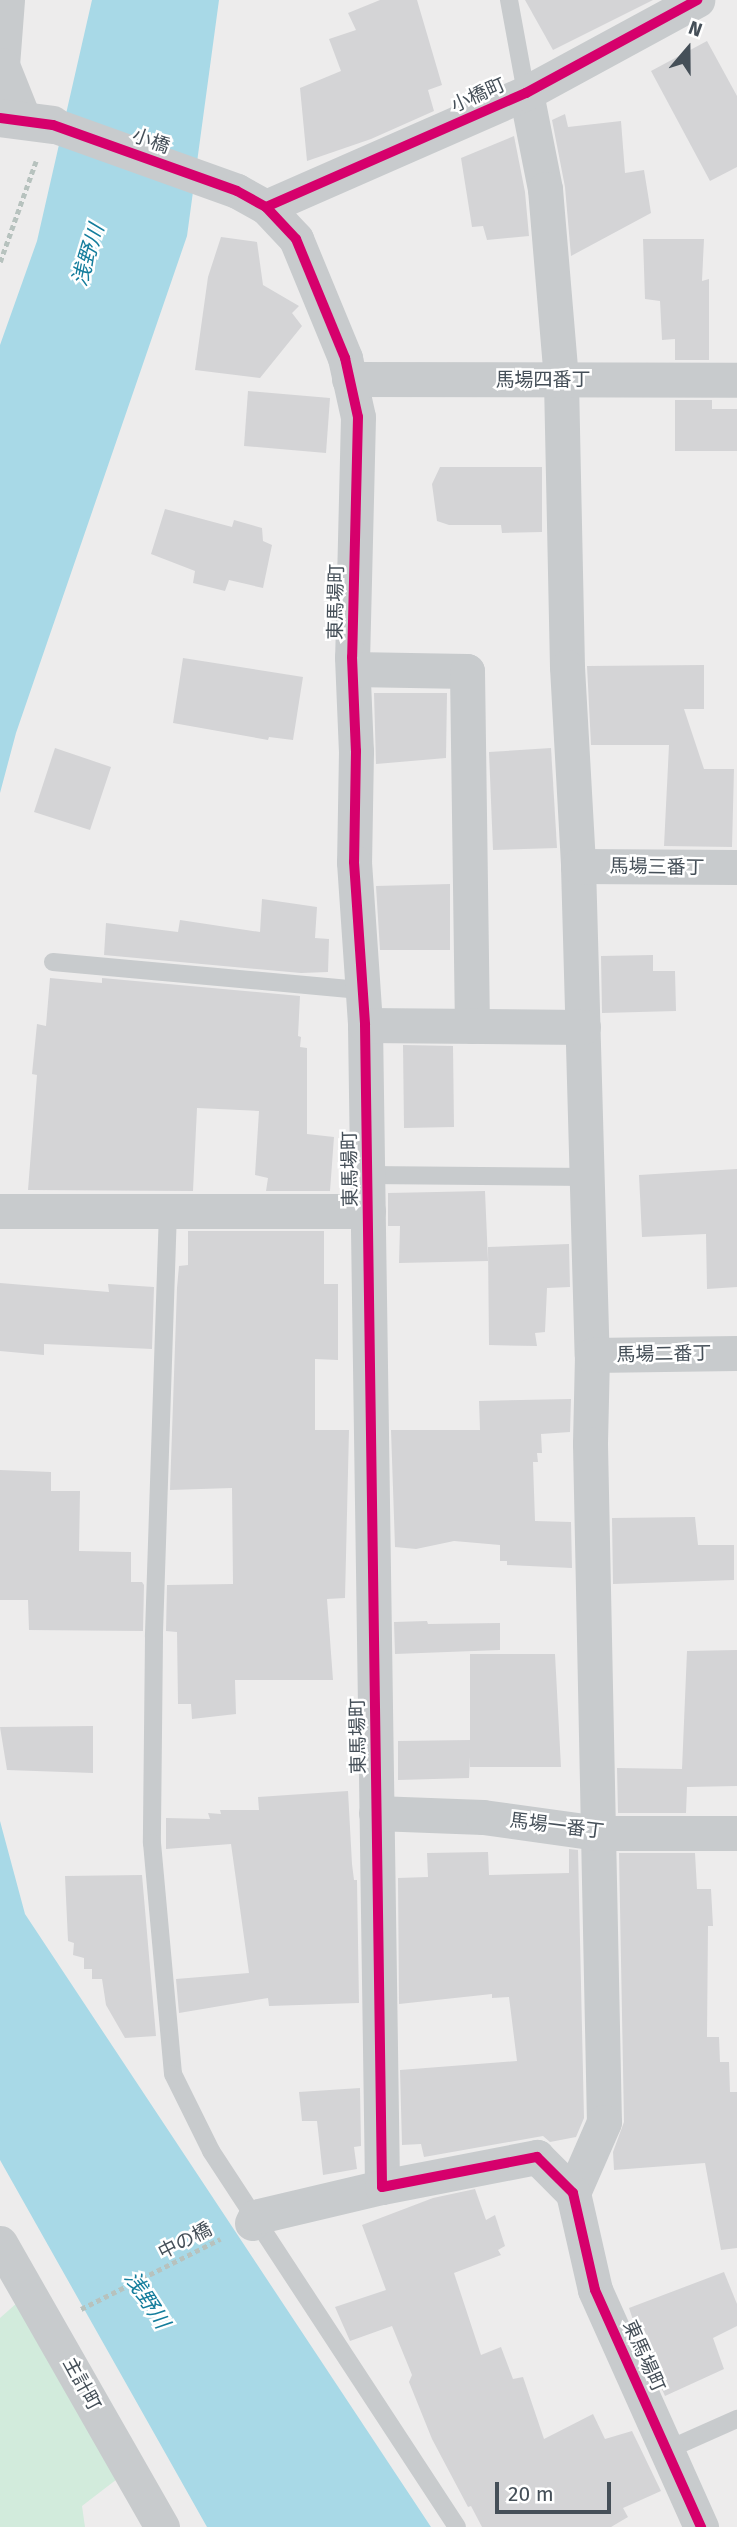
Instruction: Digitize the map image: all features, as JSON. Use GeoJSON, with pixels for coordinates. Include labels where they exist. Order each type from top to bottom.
{"type":"FeatureCollection","features":[{"type":"Feature","properties":{"kind":"street"},"geometry":{"type":"LineString","coordinates":[[7,0],[2,65],[26,121]]}},
{"type":"Feature","properties":{"kind":"street","name":"小橋町"},"geometry":{"type":"LineString","coordinates":[[252,199],[526,93],[697,0]]}},
{"type":"Feature","properties":{"kind":"street"},"geometry":{"type":"LineString","coordinates":[[253,2220],[382,2187],[537,2157],[573,2193],[604,2122],[590,1444],[592,1355],[578,866],[567,667],[561,381],[545,189],[526,93]]}},
{"type":"Feature","properties":{"kind":"street","name":"小橋"},"geometry":{"type":"LineString","coordinates":[[26,121],[252,199]]}},
{"type":"Feature","properties":{"kind":"street","name":"東馬場町"},"geometry":{"type":"LineString","coordinates":[[252,199],[296,239],[345,358],[358,417],[353,669],[356,751],[354,862],[365,1025],[382,2187]]}},
{"type":"Feature","properties":{"kind":"street","name":"馬場四番丁"},"geometry":{"type":"LineString","coordinates":[[349,379],[737,380]]}},
{"type":"Feature","properties":{"kind":"street"},"geometry":{"type":"LineString","coordinates":[[353,669],[467,671],[472,1026]]}},
{"type":"Feature","properties":{"kind":"street","name":"馬場三番丁"},"geometry":{"type":"LineString","coordinates":[[578,866],[737,867]]}},
{"type":"Feature","properties":{"kind":"street"},"geometry":{"type":"LineString","coordinates":[[365,1025],[583,1027]]}},
{"type":"Feature","properties":{"kind":"street"},"geometry":{"type":"LineString","coordinates":[[0,1211],[368,1212]]}},
{"type":"Feature","properties":{"kind":"street","name":"馬場二番丁"},"geometry":{"type":"LineString","coordinates":[[592,1355],[737,1353]]}},
{"type":"Feature","properties":{"kind":"street","name":"馬場一番丁"},"geometry":{"type":"LineString","coordinates":[[376,1813],[483,1817],[599,1833],[737,1833]]}},
{"type":"Feature","properties":{"kind":"street","name":"東馬場町"},"geometry":{"type":"LineString","coordinates":[[573,2193],[595,2290],[701,2527]]}},
{"type":"Feature","properties":{"kind":"street","name":"主計町"},"geometry":{"type":"LineString","coordinates":[[0,2243],[162,2527]]}},
{"type":"Feature","properties":{"kind":"lane"},"geometry":{"type":"LineString","coordinates":[[509,0],[526,93]]}},
{"type":"Feature","properties":{"kind":"lane"},"geometry":{"type":"LineString","coordinates":[[53,962],[363,990]]}},
{"type":"Feature","properties":{"kind":"lane"},"geometry":{"type":"LineString","coordinates":[[367,1175],[587,1177]]}},
{"type":"Feature","properties":{"kind":"lane"},"geometry":{"type":"LineString","coordinates":[[167,1211],[154,1637],[152,1843],[173,2074],[211,2151],[253,2220],[457,2527]]}},
{"type":"Feature","properties":{"kind":"lane"},"geometry":{"type":"LineString","coordinates":[[667,2449],[737,2419]]}},
{"type":"Feature","properties":{"kind":"path"},"geometry":{"type":"LineString","coordinates":[[0,262],[37,162],[26,121]]}},
{"type":"Feature","properties":{"kind":"green space"},"geometry":{"type":"Polygon","coordinates":[[[18,2302],[121,2476],[82,2506],[85,2527],[0,2527],[0,2318],[18,2302]]]}},
{"type":"Feature","properties":{"kind":"water","name":"浅野川"},"geometry":{"type":"Polygon","coordinates":[[[92,0],[219,0],[187,236],[16,733],[0,793],[0,345],[37,241],[92,0]]]}},
{"type":"Feature","properties":{"kind":"water","name":"浅野川"},"geometry":{"type":"Polygon","coordinates":[[[0,1821],[25,1914],[431,2527],[207,2527],[0,2160],[0,1821]]]}},
{"type":"Feature","properties":{"kind":"building"},"geometry":{"type":"Polygon","coordinates":[[[380,0],[417,0],[442,85],[428,90],[434,111],[371,139],[307,161],[300,88],[341,71],[329,39],[356,30],[348,13],[380,0]]]}},
{"type":"Feature","properties":{"kind":"building"},"geometry":{"type":"Polygon","coordinates":[[[525,0],[653,0],[553,50],[525,0]]]}},
{"type":"Feature","properties":{"kind":"building"},"geometry":{"type":"Polygon","coordinates":[[[707,41],[737,96],[737,167],[710,181],[651,71],[707,41]]]}},
{"type":"Feature","properties":{"kind":"building"},"geometry":{"type":"Polygon","coordinates":[[[565,114],[568,127],[621,121],[625,173],[644,170],[651,213],[571,256],[565,187],[552,120],[565,114]]]}},
{"type":"Feature","properties":{"kind":"building"},"geometry":{"type":"Polygon","coordinates":[[[514,136],[525,192],[529,236],[487,240],[483,226],[472,227],[461,158],[514,136]]]}},
{"type":"Feature","properties":{"kind":"building"},"geometry":{"type":"Polygon","coordinates":[[[221,237],[257,242],[263,285],[299,306],[292,313],[302,326],[260,378],[195,370],[208,277],[221,237]]]}},
{"type":"Feature","properties":{"kind":"building"},"geometry":{"type":"Polygon","coordinates":[[[643,239],[704,239],[702,281],[709,279],[709,360],[675,360],[675,339],[662,340],[660,301],[645,299],[643,239]]]}},
{"type":"Feature","properties":{"kind":"building"},"geometry":{"type":"Polygon","coordinates":[[[248,391],[330,398],[326,453],[244,446],[248,391]]]}},
{"type":"Feature","properties":{"kind":"building"},"geometry":{"type":"Polygon","coordinates":[[[675,400],[712,400],[712,409],[737,409],[737,451],[675,451],[675,400]]]}},
{"type":"Feature","properties":{"kind":"building"},"geometry":{"type":"Polygon","coordinates":[[[440,467],[542,467],[542,532],[502,533],[501,525],[449,525],[437,521],[432,484],[440,467]]]}},
{"type":"Feature","properties":{"kind":"building"},"geometry":{"type":"Polygon","coordinates":[[[165,509],[232,527],[234,520],[262,528],[263,541],[272,545],[263,588],[229,580],[225,591],[193,583],[195,571],[151,554],[165,509]]]}},
{"type":"Feature","properties":{"kind":"building"},"geometry":{"type":"Polygon","coordinates":[[[183,658],[303,677],[293,740],[269,737],[268,740],[173,723],[183,658]]]}},
{"type":"Feature","properties":{"kind":"building"},"geometry":{"type":"Polygon","coordinates":[[[704,665],[704,709],[684,709],[704,769],[734,769],[732,847],[664,846],[669,745],[591,745],[587,666],[704,665]]]}},
{"type":"Feature","properties":{"kind":"building"},"geometry":{"type":"Polygon","coordinates":[[[374,693],[447,693],[446,758],[376,764],[374,693]]]}},
{"type":"Feature","properties":{"kind":"building"},"geometry":{"type":"Polygon","coordinates":[[[55,748],[111,767],[90,830],[34,812],[55,748]]]}},
{"type":"Feature","properties":{"kind":"building"},"geometry":{"type":"Polygon","coordinates":[[[551,748],[557,848],[493,850],[489,752],[551,748]]]}},
{"type":"Feature","properties":{"kind":"building"},"geometry":{"type":"Polygon","coordinates":[[[450,884],[450,950],[380,950],[376,886],[450,884]]]}},
{"type":"Feature","properties":{"kind":"building"},"geometry":{"type":"Polygon","coordinates":[[[262,899],[317,907],[315,938],[329,939],[328,972],[301,973],[104,955],[106,923],[178,932],[180,920],[260,932],[262,899]]]}},
{"type":"Feature","properties":{"kind":"building"},"geometry":{"type":"Polygon","coordinates":[[[653,955],[653,971],[675,971],[676,1011],[602,1013],[601,956],[653,955]]]}},
{"type":"Feature","properties":{"kind":"building"},"geometry":{"type":"Polygon","coordinates":[[[50,978],[102,983],[102,978],[300,996],[298,1036],[301,1037],[300,1047],[307,1048],[307,1134],[334,1137],[330,1191],[266,1191],[268,1178],[255,1175],[259,1111],[197,1108],[193,1191],[28,1190],[37,1075],[32,1074],[37,1024],[46,1026],[50,978]]]}},
{"type":"Feature","properties":{"kind":"building"},"geometry":{"type":"Polygon","coordinates":[[[403,1045],[453,1046],[454,1127],[404,1128],[403,1045]]]}},
{"type":"Feature","properties":{"kind":"building"},"geometry":{"type":"Polygon","coordinates":[[[737,1169],[737,1287],[707,1289],[706,1234],[642,1237],[639,1175],[737,1169]]]}},
{"type":"Feature","properties":{"kind":"building"},"geometry":{"type":"Polygon","coordinates":[[[485,1191],[488,1261],[399,1263],[400,1226],[388,1226],[388,1193],[485,1191]]]}},
{"type":"Feature","properties":{"kind":"building"},"geometry":{"type":"Polygon","coordinates":[[[188,1231],[324,1231],[324,1284],[338,1284],[338,1360],[315,1359],[315,1430],[349,1430],[345,1598],[327,1599],[333,1680],[235,1680],[236,1714],[192,1719],[191,1704],[178,1704],[177,1632],[166,1631],[167,1585],[233,1584],[232,1488],[170,1490],[177,1288],[179,1266],[188,1265],[188,1231]]]}},
{"type":"Feature","properties":{"kind":"building"},"geometry":{"type":"Polygon","coordinates":[[[569,1244],[570,1287],[547,1288],[545,1332],[535,1333],[537,1346],[489,1345],[488,1247],[569,1244]]]}},
{"type":"Feature","properties":{"kind":"building"},"geometry":{"type":"Polygon","coordinates":[[[0,1283],[109,1292],[108,1284],[154,1287],[152,1349],[44,1344],[44,1355],[0,1351],[0,1283]]]}},
{"type":"Feature","properties":{"kind":"building"},"geometry":{"type":"Polygon","coordinates":[[[571,1399],[570,1432],[541,1434],[542,1453],[537,1453],[538,1462],[533,1462],[535,1521],[571,1522],[572,1568],[507,1565],[507,1561],[500,1561],[500,1545],[454,1541],[416,1549],[395,1547],[391,1430],[480,1430],[479,1401],[571,1399]]]}},
{"type":"Feature","properties":{"kind":"building"},"geometry":{"type":"Polygon","coordinates":[[[0,1470],[51,1472],[51,1491],[80,1491],[79,1551],[131,1552],[131,1582],[142,1582],[144,1585],[143,1631],[29,1630],[28,1600],[0,1600],[0,1470]]]}},
{"type":"Feature","properties":{"kind":"building"},"geometry":{"type":"Polygon","coordinates":[[[695,1517],[698,1545],[734,1545],[734,1580],[613,1584],[612,1518],[695,1517]]]}},
{"type":"Feature","properties":{"kind":"building"},"geometry":{"type":"Polygon","coordinates":[[[427,1621],[428,1624],[500,1623],[500,1650],[395,1654],[394,1622],[427,1621]]]}},
{"type":"Feature","properties":{"kind":"building"},"geometry":{"type":"Polygon","coordinates":[[[737,1650],[737,1786],[687,1787],[686,1813],[618,1813],[617,1768],[682,1769],[687,1651],[737,1650]]]}},
{"type":"Feature","properties":{"kind":"building"},"geometry":{"type":"Polygon","coordinates":[[[470,1654],[555,1654],[561,1767],[470,1767],[470,1757],[469,1778],[398,1780],[398,1741],[470,1740],[470,1654]]]}},
{"type":"Feature","properties":{"kind":"building"},"geometry":{"type":"Polygon","coordinates":[[[93,1726],[93,1773],[7,1770],[0,1727],[93,1726]]]}},
{"type":"Feature","properties":{"kind":"building"},"geometry":{"type":"Polygon","coordinates":[[[348,1791],[352,1864],[354,1880],[357,1880],[359,2003],[269,2006],[268,1998],[179,2013],[176,1979],[249,1973],[231,1844],[166,1849],[166,1818],[210,1819],[208,1813],[221,1814],[220,1810],[259,1810],[258,1797],[348,1791]]]}},
{"type":"Feature","properties":{"kind":"building"},"geometry":{"type":"Polygon","coordinates":[[[569,1849],[578,1850],[584,2118],[576,2137],[550,2142],[543,2136],[424,2157],[421,2144],[402,2145],[400,2070],[517,2061],[509,1997],[492,1998],[492,1994],[399,2004],[398,1878],[428,1877],[427,1853],[488,1852],[489,1875],[569,1873],[569,1849]]]}},
{"type":"Feature","properties":{"kind":"building"},"geometry":{"type":"Polygon","coordinates":[[[619,1853],[695,1853],[697,1889],[711,1889],[713,1926],[708,1926],[707,2037],[719,2037],[720,2062],[729,2062],[730,2092],[737,2092],[737,2248],[721,2250],[705,2163],[614,2170],[613,2152],[624,2122],[619,1853]]]}},
{"type":"Feature","properties":{"kind":"building"},"geometry":{"type":"Polygon","coordinates":[[[142,1875],[156,2036],[125,2038],[106,2005],[102,1979],[92,1979],[92,1969],[84,1969],[84,1958],[73,1955],[74,1943],[68,1941],[65,1876],[142,1875]]]}},
{"type":"Feature","properties":{"kind":"building"},"geometry":{"type":"Polygon","coordinates":[[[360,2088],[361,2146],[354,2147],[357,2169],[323,2175],[317,2121],[302,2121],[299,2092],[360,2088]]]}},
{"type":"Feature","properties":{"kind":"building"},"geometry":{"type":"Polygon","coordinates":[[[475,2189],[486,2220],[495,2215],[505,2246],[498,2250],[501,2255],[454,2273],[481,2355],[501,2347],[513,2379],[523,2377],[544,2439],[593,2414],[605,2439],[632,2431],[661,2491],[623,2508],[628,2517],[611,2527],[482,2527],[471,2506],[468,2507],[432,2439],[409,2382],[412,2375],[392,2326],[350,2341],[335,2307],[386,2290],[362,2225],[433,2198],[475,2189]]]}},
{"type":"Feature","properties":{"kind":"building"},"geometry":{"type":"Polygon","coordinates":[[[724,2272],[737,2304],[737,2326],[713,2338],[724,2369],[665,2396],[641,2344],[629,2308],[724,2272]]]}},
{"type":"Feature","properties":{"kind":"cycle path"},"geometry":{"type":"LineString","coordinates":[[266,207],[526,93],[697,0]]}},
{"type":"Feature","properties":{"kind":"cycle path"},"geometry":{"type":"LineString","coordinates":[[0,118],[53,125],[237,191],[266,207],[296,239],[345,358],[358,417],[352,657],[356,751],[354,862],[365,1025],[382,2187],[537,2157],[573,2193],[595,2290],[701,2527]]}}]}
